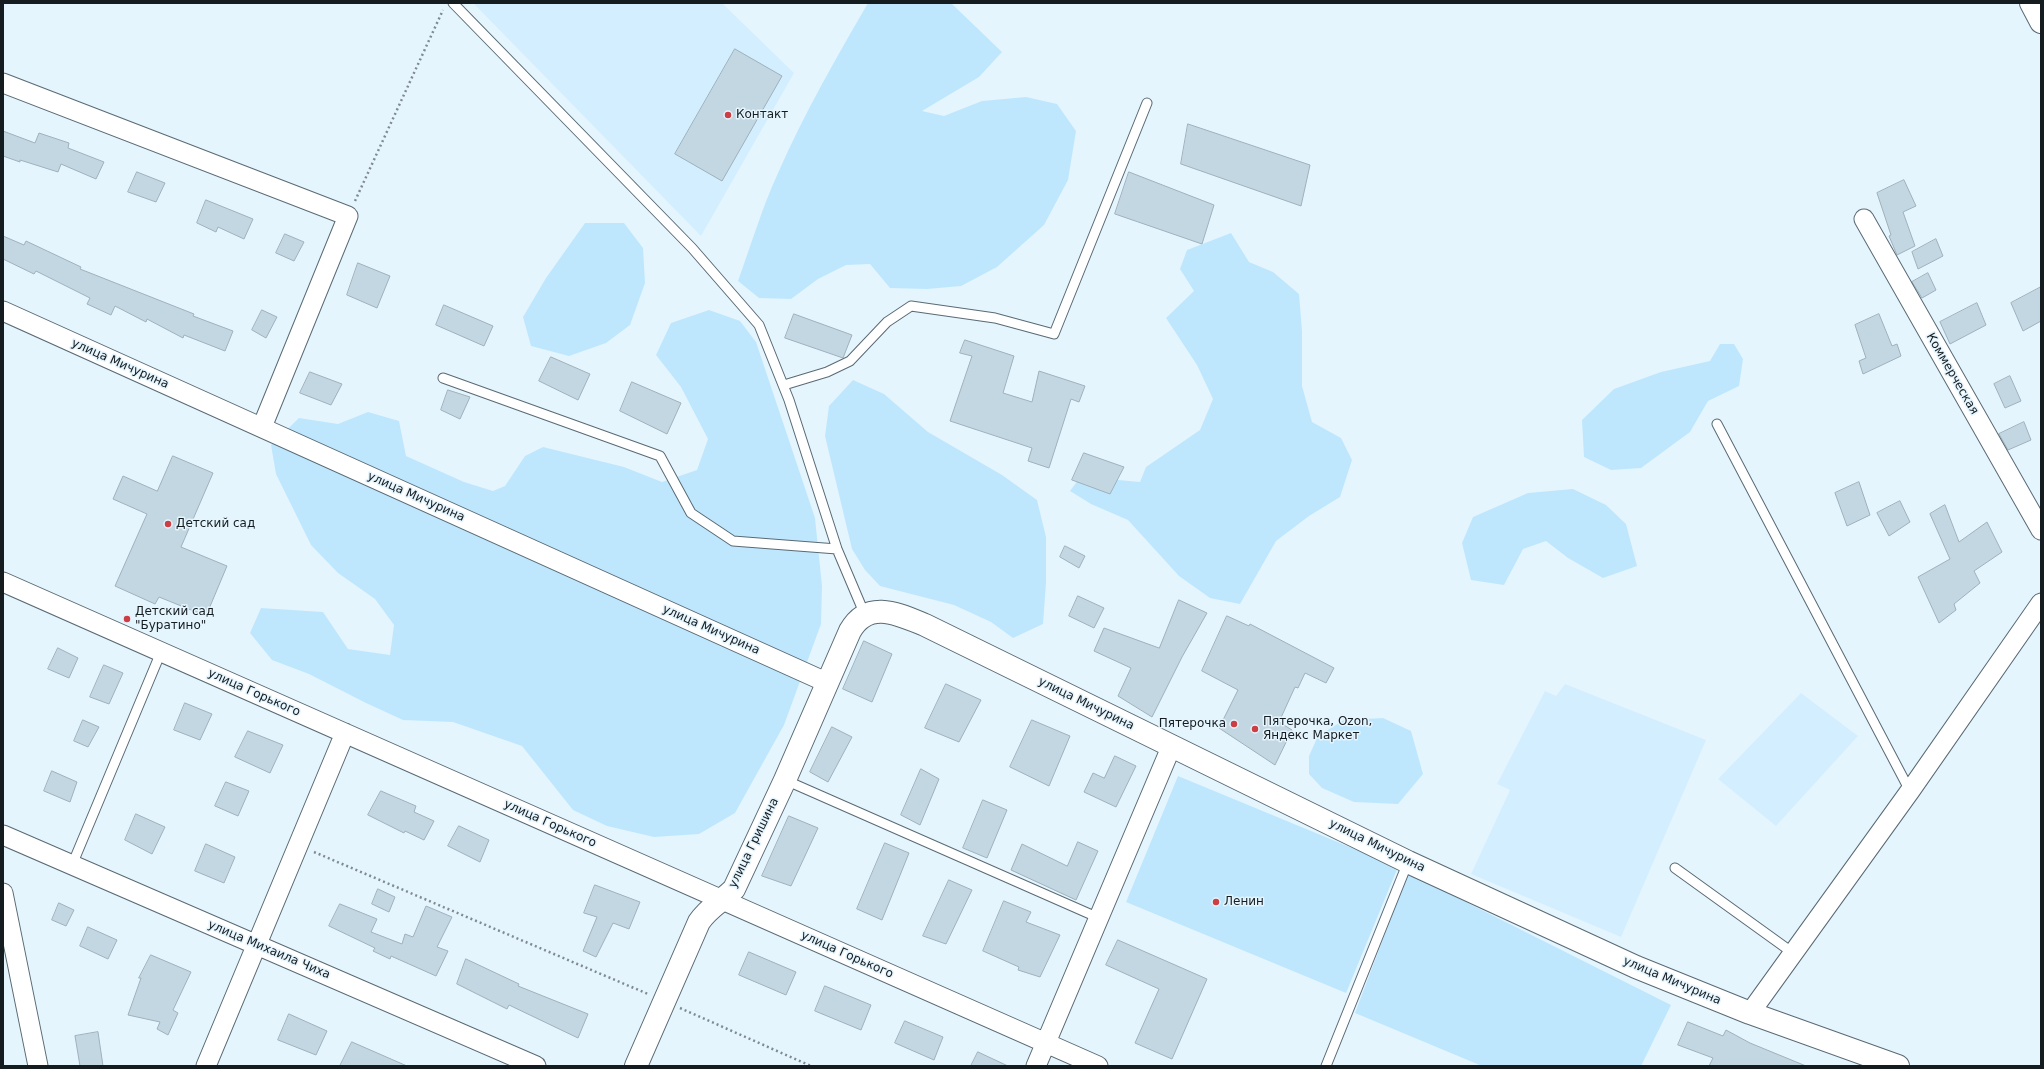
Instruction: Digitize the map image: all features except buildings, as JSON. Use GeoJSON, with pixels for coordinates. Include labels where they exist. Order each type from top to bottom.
{"type":"FeatureCollection","features":[{"type":"Feature","properties":{"kind":"street"},"geometry":{"type":"LineString","coordinates":[[2031,3],[2041,22]]}},
{"type":"Feature","properties":{"kind":"street"},"geometry":{"type":"LineString","coordinates":[[3,83],[348,216],[262,427]]}},
{"type":"Feature","properties":{"kind":"street","name":"Коммерческая"},"geometry":{"type":"LineString","coordinates":[[1864,219],[2041,530]]}},
{"type":"Feature","properties":{"kind":"street","name":"улица Мичурина"},"geometry":{"type":"LineString","coordinates":[[3,311],[828,683]]}},
{"type":"Feature","properties":{"kind":"street","name":"улица Горького"},"geometry":{"type":"LineString","coordinates":[[3,582],[1098,1066]]}},
{"type":"Feature","properties":{"kind":"street"},"geometry":{"type":"LineString","coordinates":[[1750,1013],[1910,791],[2041,603]]}},
{"type":"Feature","properties":{"kind":"street","name":"улица Мичурина"},"geometry":{"type":"LineString","coordinates":[[865,615],[880,612],[895,613],[925,625],[1408,862],[1636,967],[1750,1013],[1898,1066]]}},
{"type":"Feature","properties":{"kind":"street","name":"улица Гришина"},"geometry":{"type":"LineString","coordinates":[[636,1066],[699,922],[706,911],[722,900],[734,889],[850,632],[856,622],[865,615]]}},
{"type":"Feature","properties":{"kind":"street"},"geometry":{"type":"LineString","coordinates":[[206,1066],[258,945],[345,733]]}},
{"type":"Feature","properties":{"kind":"street"},"geometry":{"type":"LineString","coordinates":[[1036,1066],[1172,745]]}},
{"type":"Feature","properties":{"kind":"street","name":"улица Михаила Чиха"},"geometry":{"type":"LineString","coordinates":[[3,834],[536,1066]]}},
{"type":"Feature","properties":{"kind":"street"},"geometry":{"type":"LineString","coordinates":[[3,893],[9,957],[38,1066]]}},
{"type":"Feature","properties":{"kind":"lane"},"geometry":{"type":"LineString","coordinates":[[453,3],[692,248],[759,324],[784,386],[837,549],[865,615]]}},
{"type":"Feature","properties":{"kind":"lane"},"geometry":{"type":"LineString","coordinates":[[784,386],[826,372],[850,361],[887,322],[911,306],[995,318],[1054,334],[1147,103]]}},
{"type":"Feature","properties":{"kind":"lane"},"geometry":{"type":"LineString","coordinates":[[442,378],[660,456],[691,514],[733,541],[837,549]]}},
{"type":"Feature","properties":{"kind":"lane"},"geometry":{"type":"LineString","coordinates":[[1717,424],[1910,791]]}},
{"type":"Feature","properties":{"kind":"lane"},"geometry":{"type":"LineString","coordinates":[[72,865],[161,652]]}},
{"type":"Feature","properties":{"kind":"lane"},"geometry":{"type":"LineString","coordinates":[[784,780],[1099,918]]}},
{"type":"Feature","properties":{"kind":"lane"},"geometry":{"type":"LineString","coordinates":[[1326,1066],[1408,862]]}},
{"type":"Feature","properties":{"kind":"lane"},"geometry":{"type":"LineString","coordinates":[[1675,868],[1793,953]]}},
{"type":"Feature","properties":{"kind":"path"},"geometry":{"type":"LineString","coordinates":[[348,216],[446,3]]}},
{"type":"Feature","properties":{"kind":"path"},"geometry":{"type":"LineString","coordinates":[[299,845],[664,1001],[811,1066]]}},
{"type":"Feature","properties":{"kind":"shaded area"},"geometry":{"type":"Polygon","coordinates":[[[473,3],[722,3],[794,73],[701,236],[473,3]]]}},
{"type":"Feature","properties":{"kind":"shaded area"},"geometry":{"type":"Polygon","coordinates":[[[868,3],[951,3],[1002,52],[979,77],[922,111],[944,116],[982,101],[1026,97],[1057,104],[1076,131],[1068,180],[1044,225],[997,267],[961,286],[927,289],[890,288],[870,264],[846,265],[818,279],[791,299],[759,298],[738,281],[762,213],[772,186],[809,108],[868,3]]]}},
{"type":"Feature","properties":{"kind":"shaded area"},"geometry":{"type":"Polygon","coordinates":[[[585,223],[624,223],[643,248],[645,283],[630,325],[606,343],[569,356],[531,346],[523,317],[546,278],[585,223]]]}},
{"type":"Feature","properties":{"kind":"shaded area"},"geometry":{"type":"Polygon","coordinates":[[[1231,233],[1249,262],[1273,272],[1299,294],[1302,331],[1302,386],[1312,422],[1341,438],[1352,460],[1340,497],[1309,516],[1276,541],[1240,604],[1210,598],[1179,576],[1128,520],[1091,504],[1070,491],[1084,472],[1107,479],[1140,482],[1146,467],[1200,430],[1213,399],[1197,365],[1166,318],[1194,291],[1180,269],[1187,250],[1231,233]]]}},
{"type":"Feature","properties":{"kind":"shaded area"},"geometry":{"type":"Polygon","coordinates":[[[709,310],[740,321],[756,342],[815,518],[822,586],[821,624],[784,725],[735,813],[699,834],[654,837],[607,826],[573,810],[522,746],[453,722],[403,720],[309,674],[272,660],[250,633],[261,608],[323,612],[348,649],[390,655],[394,625],[375,599],[338,573],[311,545],[276,474],[271,445],[299,418],[338,424],[368,412],[399,421],[406,456],[464,482],[493,491],[505,486],[525,456],[543,447],[624,467],[662,482],[697,470],[708,439],[681,387],[656,355],[671,323],[709,310]]]}},
{"type":"Feature","properties":{"kind":"shaded area"},"geometry":{"type":"Polygon","coordinates":[[[1720,344],[1734,344],[1743,359],[1739,386],[1708,401],[1690,432],[1641,468],[1611,470],[1584,457],[1582,420],[1614,389],[1661,372],[1710,361],[1720,344]]]}},
{"type":"Feature","properties":{"kind":"shaded area"},"geometry":{"type":"Polygon","coordinates":[[[853,380],[884,394],[928,432],[1002,475],[1037,500],[1046,537],[1046,583],[1043,624],[1013,638],[991,622],[954,605],[880,586],[865,570],[852,549],[825,436],[829,406],[853,380]]]}},
{"type":"Feature","properties":{"kind":"shaded area"},"geometry":{"type":"Polygon","coordinates":[[[1573,489],[1606,505],[1626,524],[1637,566],[1603,578],[1568,558],[1546,541],[1523,549],[1504,585],[1471,580],[1462,543],[1473,517],[1528,493],[1573,489]]]}},
{"type":"Feature","properties":{"kind":"shaded area"},"geometry":{"type":"Polygon","coordinates":[[[1565,684],[1706,740],[1621,937],[1471,874],[1510,790],[1497,784],[1545,691],[1556,696],[1565,684]]]}},
{"type":"Feature","properties":{"kind":"shaded area"},"geometry":{"type":"Polygon","coordinates":[[[1801,693],[1858,736],[1776,826],[1718,779],[1801,693]]]}},
{"type":"Feature","properties":{"kind":"shaded area"},"geometry":{"type":"Polygon","coordinates":[[[1383,718],[1411,731],[1423,774],[1398,804],[1354,802],[1322,788],[1309,774],[1309,756],[1318,736],[1344,720],[1383,718]]]}},
{"type":"Feature","properties":{"kind":"shaded area"},"geometry":{"type":"Polygon","coordinates":[[[1178,776],[1398,867],[1346,993],[1126,902],[1178,776]]]}},
{"type":"Feature","properties":{"kind":"shaded area"},"geometry":{"type":"Polygon","coordinates":[[[1408,873],[1671,1005],[1641,1066],[1482,1066],[1355,1013],[1408,873]]]}},
{"type":"Feature","properties":{"kind":"place","name":"Контакт"},"geometry":{"type":"Point","coordinates":[728,115]}},
{"type":"Feature","properties":{"kind":"place","name":"Детский сад"},"geometry":{"type":"Point","coordinates":[168,524]}},
{"type":"Feature","properties":{"kind":"place","name":"Детский сад \"Буратино\""},"geometry":{"type":"Point","coordinates":[127,619]}},
{"type":"Feature","properties":{"kind":"place","name":"Пятерочка"},"geometry":{"type":"Point","coordinates":[1234,724]}},
{"type":"Feature","properties":{"kind":"place","name":"Пятерочка, Ozon, Яндекс Маркет"},"geometry":{"type":"Point","coordinates":[1255,729]}},
{"type":"Feature","properties":{"kind":"place","name":"Ленин"},"geometry":{"type":"Point","coordinates":[1216,902]}}]}
